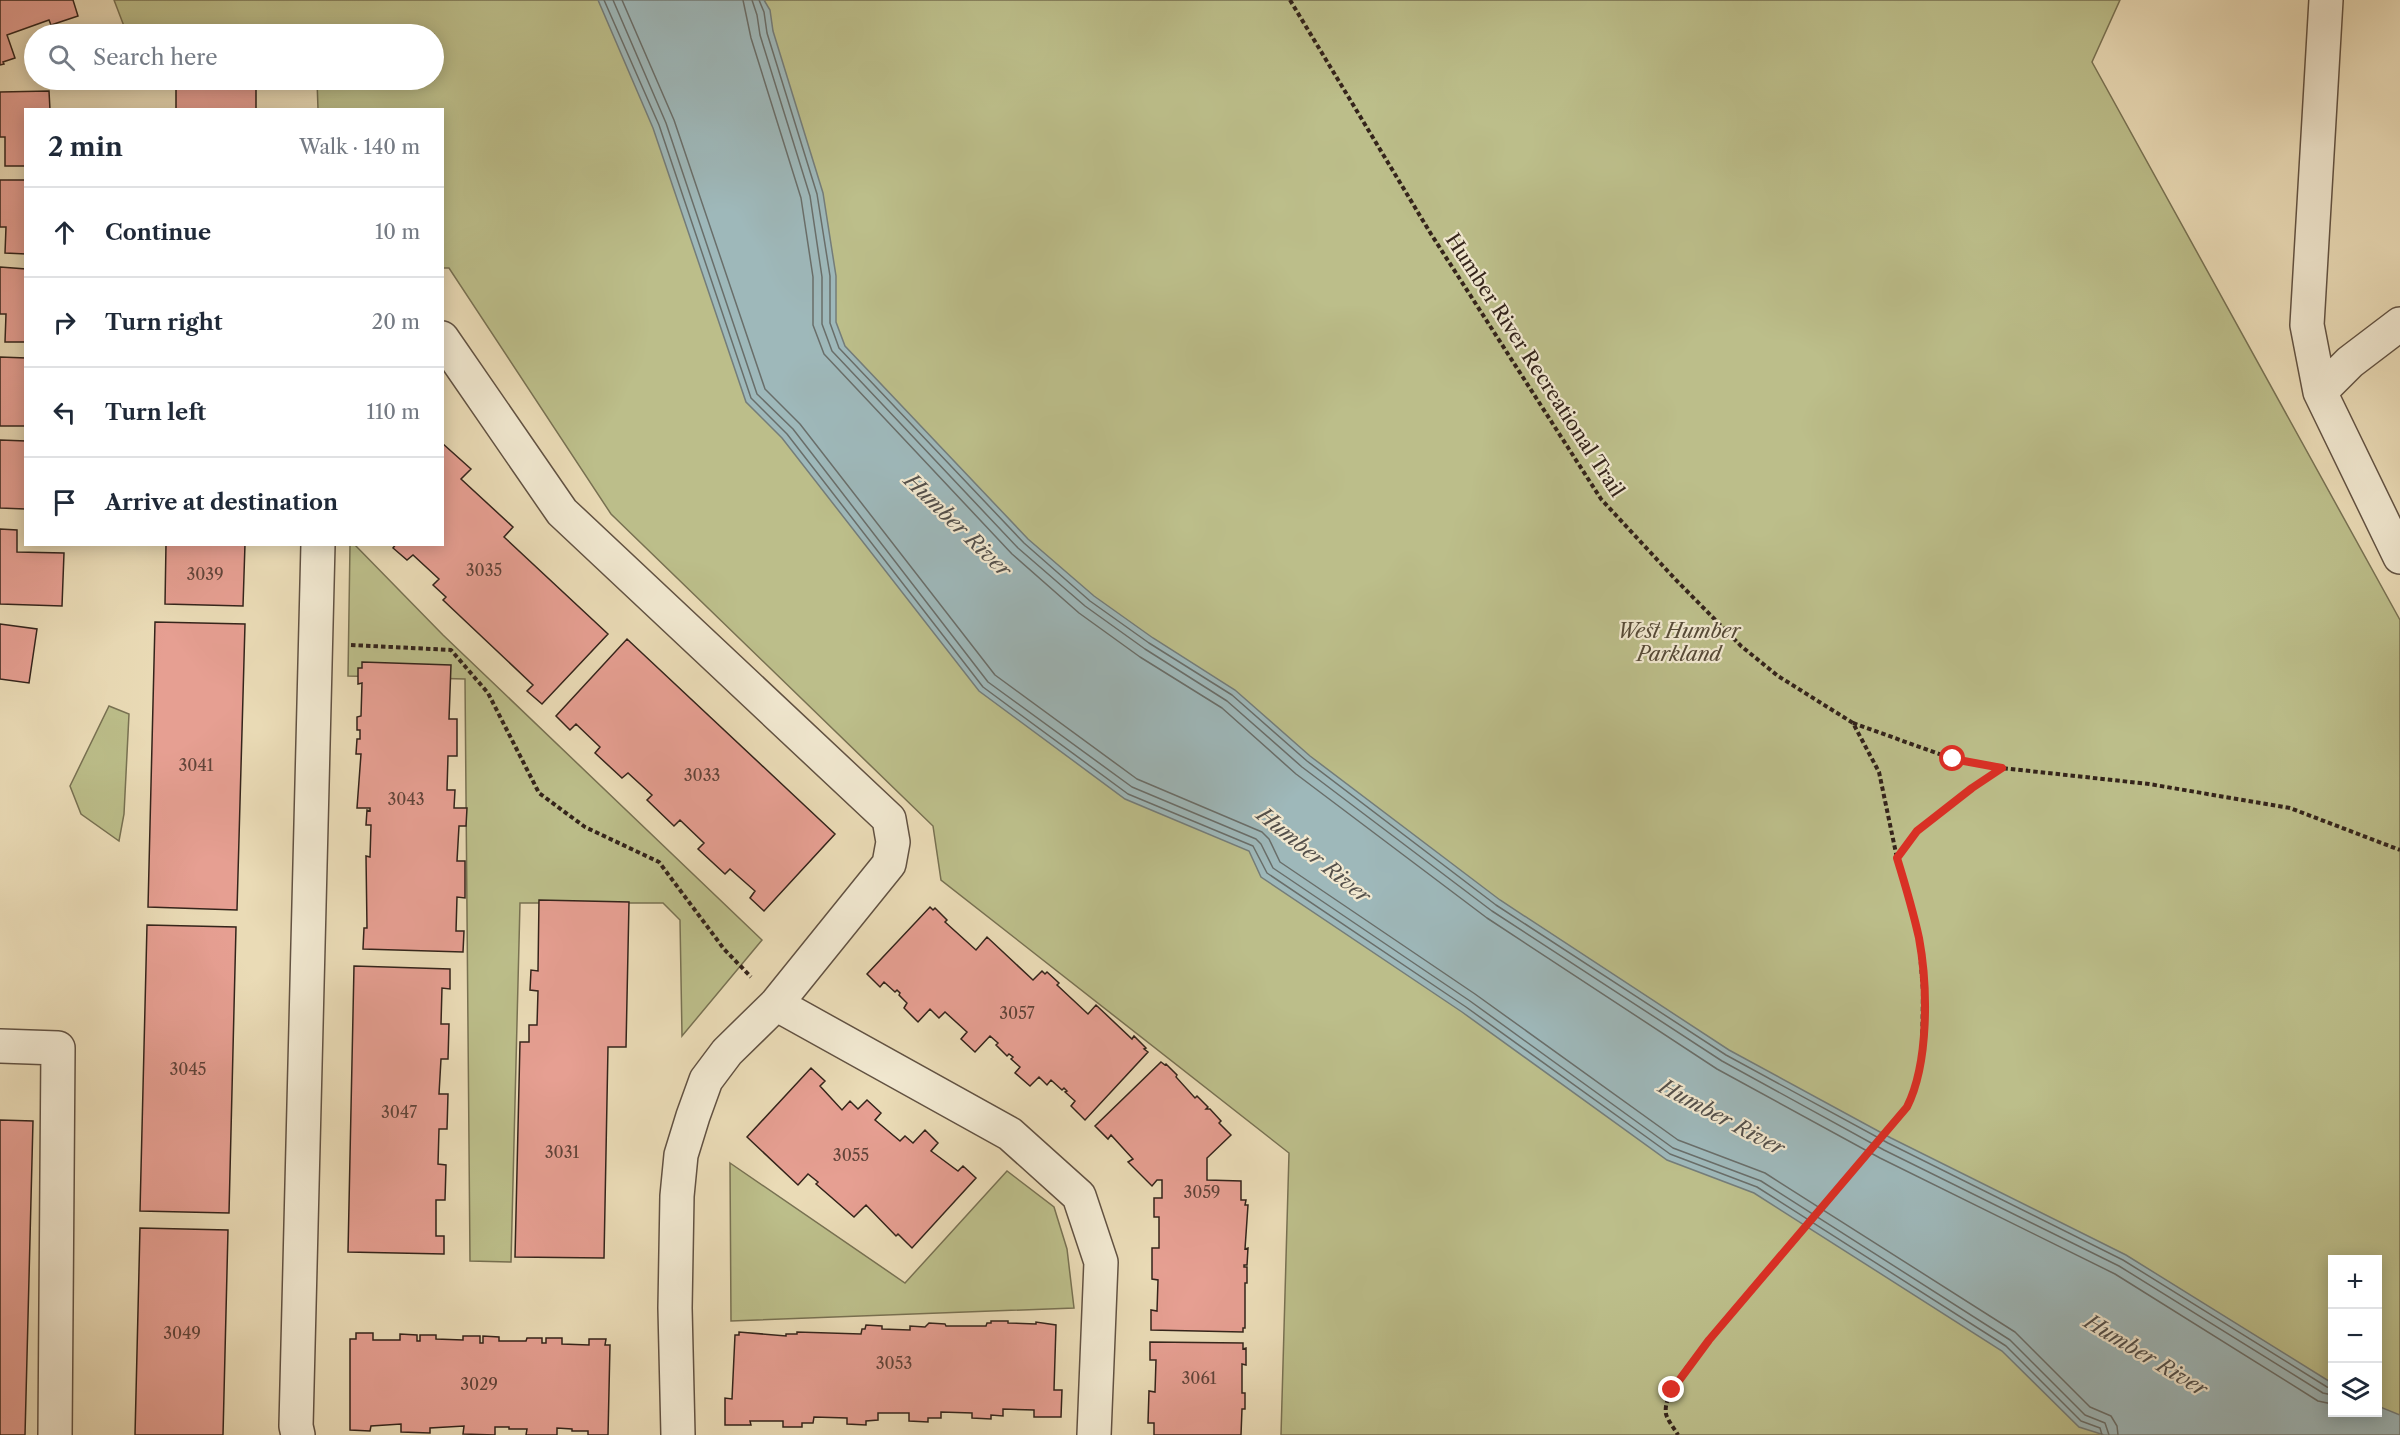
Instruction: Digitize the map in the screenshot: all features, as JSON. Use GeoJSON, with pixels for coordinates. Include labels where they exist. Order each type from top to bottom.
{"type":"FeatureCollection","features":[{"type":"Feature","properties":{"kind":"lane"},"geometry":{"type":"LineString","coordinates":[[2326,0],[2307,325],[2320,392],[2400,557]]}},
{"type":"Feature","properties":{"kind":"lane"},"geometry":{"type":"LineString","coordinates":[[2320,392],[2350,362],[2400,324]]}},
{"type":"Feature","properties":{"kind":"lane"},"geometry":{"type":"LineString","coordinates":[[444,341],[562,512],[889,819],[893,842],[889,864],[776,1004],[727,1052],[706,1080],[681,1155],[675,1308],[678,1435]]}},
{"type":"Feature","properties":{"kind":"lane"},"geometry":{"type":"LineString","coordinates":[[298,1435],[296,1426],[318,546]]}},
{"type":"Feature","properties":{"kind":"lane"},"geometry":{"type":"LineString","coordinates":[[776,1004],[1010,1134],[1079,1196],[1101,1262],[1094,1435]]}},
{"type":"Feature","properties":{"kind":"lane"},"geometry":{"type":"LineString","coordinates":[[0,1046],[58,1048],[55,1435]]}},
{"type":"Feature","properties":{"kind":"path","name":"Humber River Recreational Trail"},"geometry":{"type":"LineString","coordinates":[[1290,0],[1431,234],[1600,499],[1741,646],[1778,676],[1852,723],[1879,772],[1897,858],[1919,940],[1923,991],[1922,1060],[1915,1090],[1907,1107],[1709,1340],[1672,1390],[1666,1403],[1666,1413],[1677,1435]]}},
{"type":"Feature","properties":{"kind":"path"},"geometry":{"type":"LineString","coordinates":[[317,643],[451,650],[488,693],[539,793],[585,827],[660,862],[724,949],[776,1004]]}},
{"type":"Feature","properties":{"kind":"path"},"geometry":{"type":"LineString","coordinates":[[1852,723],[1953,759],[2002,768],[2149,784],[2290,808],[2400,850]]}},
{"type":"Feature","properties":{"kind":"path"},"geometry":{"type":"LineString","coordinates":[[1897,858],[1917,831],[2002,768]]}},
{"type":"Feature","properties":{"kind":"green space","name":"West Humber Parkland"},"geometry":{"type":"Polygon","coordinates":[[[114,0],[2120,0],[2092,62],[2400,620],[2400,1435],[1281,1435],[1289,1153],[941,880],[933,826],[611,514],[449,268],[444,268],[444,108],[318,108],[317,90],[444,90],[444,24],[123,24],[114,0]]]}},
{"type":"Feature","properties":{"kind":"green space"},"geometry":{"type":"Polygon","coordinates":[[[350,546],[356,546],[443,635],[762,940],[682,1036],[680,920],[663,903],[520,903],[511,1262],[470,1261],[465,679],[348,676],[350,546]]]}},
{"type":"Feature","properties":{"kind":"green space"},"geometry":{"type":"Polygon","coordinates":[[[109,706],[129,714],[124,814],[119,841],[81,814],[70,786],[109,706]]]}},
{"type":"Feature","properties":{"kind":"green space"},"geometry":{"type":"Polygon","coordinates":[[[730,1163],[905,1283],[1007,1171],[1054,1207],[1067,1249],[1074,1308],[731,1321],[730,1163]]]}},
{"type":"Feature","properties":{"kind":"water","name":"Humber River"},"geometry":{"type":"Polygon","coordinates":[[[598,0],[764,0],[770,10],[773,31],[823,193],[836,276],[836,322],[845,346],[1028,539],[1094,596],[1153,638],[1235,690],[1310,756],[1500,900],[1729,1050],[1891,1138],[2126,1255],[2328,1381],[2328,1417],[2382,1417],[2382,1408],[2400,1415],[2400,1435],[2104,1435],[2079,1427],[2002,1351],[1754,1193],[1667,1160],[1462,1012],[1261,877],[1249,851],[1125,799],[979,691],[782,438],[746,402],[653,128],[598,0]]]}},
{"type":"Feature","properties":{"kind":"building"},"geometry":{"type":"Polygon","coordinates":[[[0,0],[73,0],[78,16],[54,24],[51,24],[49,20],[38,24],[24,24],[24,29],[7,35],[15,58],[0,65],[0,0]]]}},
{"type":"Feature","properties":{"kind":"building"},"geometry":{"type":"Polygon","coordinates":[[[176,90],[256,90],[256,108],[176,108],[176,90]]]}},
{"type":"Feature","properties":{"kind":"building"},"geometry":{"type":"Polygon","coordinates":[[[49,91],[50,108],[24,108],[24,166],[5,166],[5,137],[0,137],[0,92],[49,91]]]}},
{"type":"Feature","properties":{"kind":"building"},"geometry":{"type":"Polygon","coordinates":[[[0,180],[24,180],[24,254],[5,253],[6,227],[0,227],[0,180]]]}},
{"type":"Feature","properties":{"kind":"building"},"geometry":{"type":"Polygon","coordinates":[[[0,267],[24,269],[24,342],[5,342],[6,314],[0,314],[0,267]]]}},
{"type":"Feature","properties":{"kind":"building"},"geometry":{"type":"Polygon","coordinates":[[[0,357],[24,358],[24,426],[0,426],[0,357]]]}},
{"type":"Feature","properties":{"kind":"building"},"geometry":{"type":"Polygon","coordinates":[[[0,440],[24,441],[24,509],[0,508],[0,440]]]}},
{"type":"Feature","properties":{"kind":"building"},"geometry":{"type":"Polygon","coordinates":[[[444,445],[471,469],[461,479],[513,527],[504,537],[608,634],[542,704],[527,691],[533,685],[443,600],[446,597],[433,585],[439,579],[413,555],[407,560],[393,548],[394,546],[444,546],[444,445]]]}},
{"type":"Feature","properties":{"kind":"building"},"geometry":{"type":"Polygon","coordinates":[[[0,529],[17,530],[17,552],[64,553],[62,606],[0,604],[0,529]]]}},
{"type":"Feature","properties":{"kind":"building"},"geometry":{"type":"Polygon","coordinates":[[[166,546],[245,546],[243,606],[165,604],[166,546]]]}},
{"type":"Feature","properties":{"kind":"building"},"geometry":{"type":"Polygon","coordinates":[[[155,622],[245,624],[237,910],[148,907],[155,622]]]}},
{"type":"Feature","properties":{"kind":"building"},"geometry":{"type":"Polygon","coordinates":[[[0,624],[37,629],[29,683],[0,679],[0,624]]]}},
{"type":"Feature","properties":{"kind":"building"},"geometry":{"type":"Polygon","coordinates":[[[627,639],[835,834],[764,911],[750,898],[755,891],[730,869],[725,874],[698,849],[704,843],[680,820],[674,826],[647,800],[652,795],[628,773],[622,778],[595,753],[600,747],[576,724],[570,730],[556,716],[627,639]]]}},
{"type":"Feature","properties":{"kind":"building"},"geometry":{"type":"Polygon","coordinates":[[[362,662],[451,665],[449,719],[457,719],[457,756],[448,756],[447,790],[455,790],[454,808],[467,808],[466,826],[459,826],[457,861],[465,861],[465,898],[457,897],[456,931],[464,931],[463,952],[363,949],[364,928],[367,928],[366,856],[370,857],[371,825],[366,825],[367,810],[370,811],[370,808],[357,808],[361,754],[356,754],[357,739],[360,739],[357,717],[361,716],[362,683],[358,684],[358,668],[362,668],[362,662]]]}},
{"type":"Feature","properties":{"kind":"building"},"geometry":{"type":"Polygon","coordinates":[[[539,900],[629,902],[626,1047],[608,1047],[604,1258],[515,1257],[520,1042],[529,1042],[529,1025],[537,1025],[538,991],[530,990],[531,970],[538,971],[539,900]]]}},
{"type":"Feature","properties":{"kind":"building"},"geometry":{"type":"Polygon","coordinates":[[[930,907],[933,910],[935,908],[947,920],[945,922],[976,950],[987,937],[1033,980],[1042,971],[1045,974],[1047,972],[1059,983],[1057,985],[1088,1014],[1096,1005],[1132,1039],[1134,1036],[1146,1048],[1144,1049],[1148,1052],[1085,1120],[1071,1106],[1075,1101],[1065,1092],[1067,1091],[1064,1088],[1062,1090],[1051,1080],[1047,1085],[1039,1077],[1030,1086],[1015,1073],[1020,1067],[1011,1059],[1013,1057],[1009,1054],[1007,1056],[996,1045],[998,1043],[990,1036],[975,1052],[961,1039],[967,1032],[945,1012],[939,1018],[930,1009],[918,1022],[904,1008],[907,1003],[897,990],[895,992],[884,982],[880,987],[867,974],[930,907]]]}},
{"type":"Feature","properties":{"kind":"building"},"geometry":{"type":"Polygon","coordinates":[[[147,925],[236,927],[229,1213],[140,1211],[147,925]]]}},
{"type":"Feature","properties":{"kind":"building"},"geometry":{"type":"Polygon","coordinates":[[[354,966],[450,969],[450,989],[442,988],[441,1024],[449,1024],[448,1059],[441,1059],[439,1094],[448,1094],[447,1129],[439,1129],[438,1164],[446,1165],[445,1200],[436,1200],[436,1236],[444,1236],[444,1254],[348,1252],[354,966]]]}},
{"type":"Feature","properties":{"kind":"building"},"geometry":{"type":"Polygon","coordinates":[[[1161,1062],[1177,1075],[1176,1077],[1195,1098],[1197,1096],[1208,1107],[1206,1109],[1210,1109],[1231,1135],[1207,1158],[1207,1180],[1241,1181],[1241,1200],[1246,1200],[1245,1205],[1248,1205],[1245,1249],[1248,1248],[1247,1265],[1244,1265],[1247,1267],[1247,1283],[1245,1283],[1245,1328],[1243,1332],[1151,1330],[1151,1310],[1157,1311],[1158,1280],[1152,1279],[1152,1248],[1159,1248],[1159,1217],[1154,1217],[1154,1198],[1162,1198],[1162,1180],[1157,1180],[1152,1186],[1128,1162],[1133,1159],[1111,1135],[1108,1139],[1095,1126],[1161,1062]]]}},
{"type":"Feature","properties":{"kind":"building"},"geometry":{"type":"Polygon","coordinates":[[[811,1068],[825,1081],[820,1086],[842,1110],[850,1101],[858,1109],[867,1100],[881,1113],[875,1120],[900,1141],[905,1136],[913,1143],[925,1130],[938,1143],[931,1151],[958,1171],[963,1166],[976,1178],[912,1248],[898,1234],[896,1236],[866,1205],[854,1217],[816,1184],[818,1182],[808,1174],[798,1185],[747,1137],[811,1068]]]}},
{"type":"Feature","properties":{"kind":"building"},"geometry":{"type":"Polygon","coordinates":[[[0,1120],[33,1121],[25,1435],[0,1435],[0,1120]]]}},
{"type":"Feature","properties":{"kind":"building"},"geometry":{"type":"Polygon","coordinates":[[[140,1228],[228,1230],[223,1435],[135,1435],[140,1228]]]}},
{"type":"Feature","properties":{"kind":"building"},"geometry":{"type":"Polygon","coordinates":[[[991,1321],[1056,1325],[1054,1390],[1062,1390],[1061,1417],[1034,1417],[1034,1410],[1003,1409],[1003,1416],[991,1415],[991,1419],[972,1418],[972,1413],[941,1412],[941,1418],[928,1418],[928,1422],[909,1421],[909,1413],[878,1413],[878,1420],[866,1421],[866,1425],[847,1424],[847,1418],[814,1417],[813,1423],[802,1423],[802,1427],[783,1427],[783,1421],[750,1421],[751,1425],[725,1425],[725,1398],[732,1399],[735,1335],[739,1335],[739,1332],[786,1336],[786,1334],[797,1334],[797,1332],[861,1334],[866,1325],[882,1326],[882,1329],[910,1330],[910,1326],[925,1327],[929,1323],[946,1326],[986,1326],[991,1321]]]}},
{"type":"Feature","properties":{"kind":"building"},"geometry":{"type":"Polygon","coordinates":[[[356,1333],[373,1333],[373,1340],[400,1340],[400,1334],[417,1335],[417,1341],[420,1341],[420,1335],[436,1335],[436,1339],[463,1340],[463,1336],[480,1336],[480,1343],[483,1343],[483,1336],[499,1337],[499,1341],[526,1341],[527,1338],[542,1338],[542,1343],[546,1343],[546,1338],[562,1338],[562,1344],[589,1345],[589,1339],[606,1339],[605,1345],[610,1345],[608,1435],[588,1435],[588,1431],[557,1428],[557,1435],[526,1435],[527,1429],[509,1429],[509,1427],[495,1427],[495,1435],[463,1434],[464,1426],[430,1428],[430,1433],[401,1432],[401,1424],[371,1426],[370,1431],[350,1430],[350,1339],[356,1339],[356,1333]]]}},
{"type":"Feature","properties":{"kind":"building"},"geometry":{"type":"Polygon","coordinates":[[[1150,1342],[1243,1343],[1243,1349],[1246,1348],[1246,1365],[1242,1364],[1242,1393],[1245,1393],[1245,1409],[1242,1409],[1241,1435],[1154,1435],[1154,1423],[1148,1423],[1149,1391],[1155,1392],[1156,1360],[1150,1360],[1150,1342]]]}},
{"type":"Feature","properties":{"kind":"route"},"geometry":{"type":"LineString","coordinates":[[1672,1390],[1709,1340],[1907,1107],[1915,1090],[1922,1060],[1923,991],[1919,940],[1897,858],[1917,831],[1942,810],[2002,768],[1953,759]]}}]}
